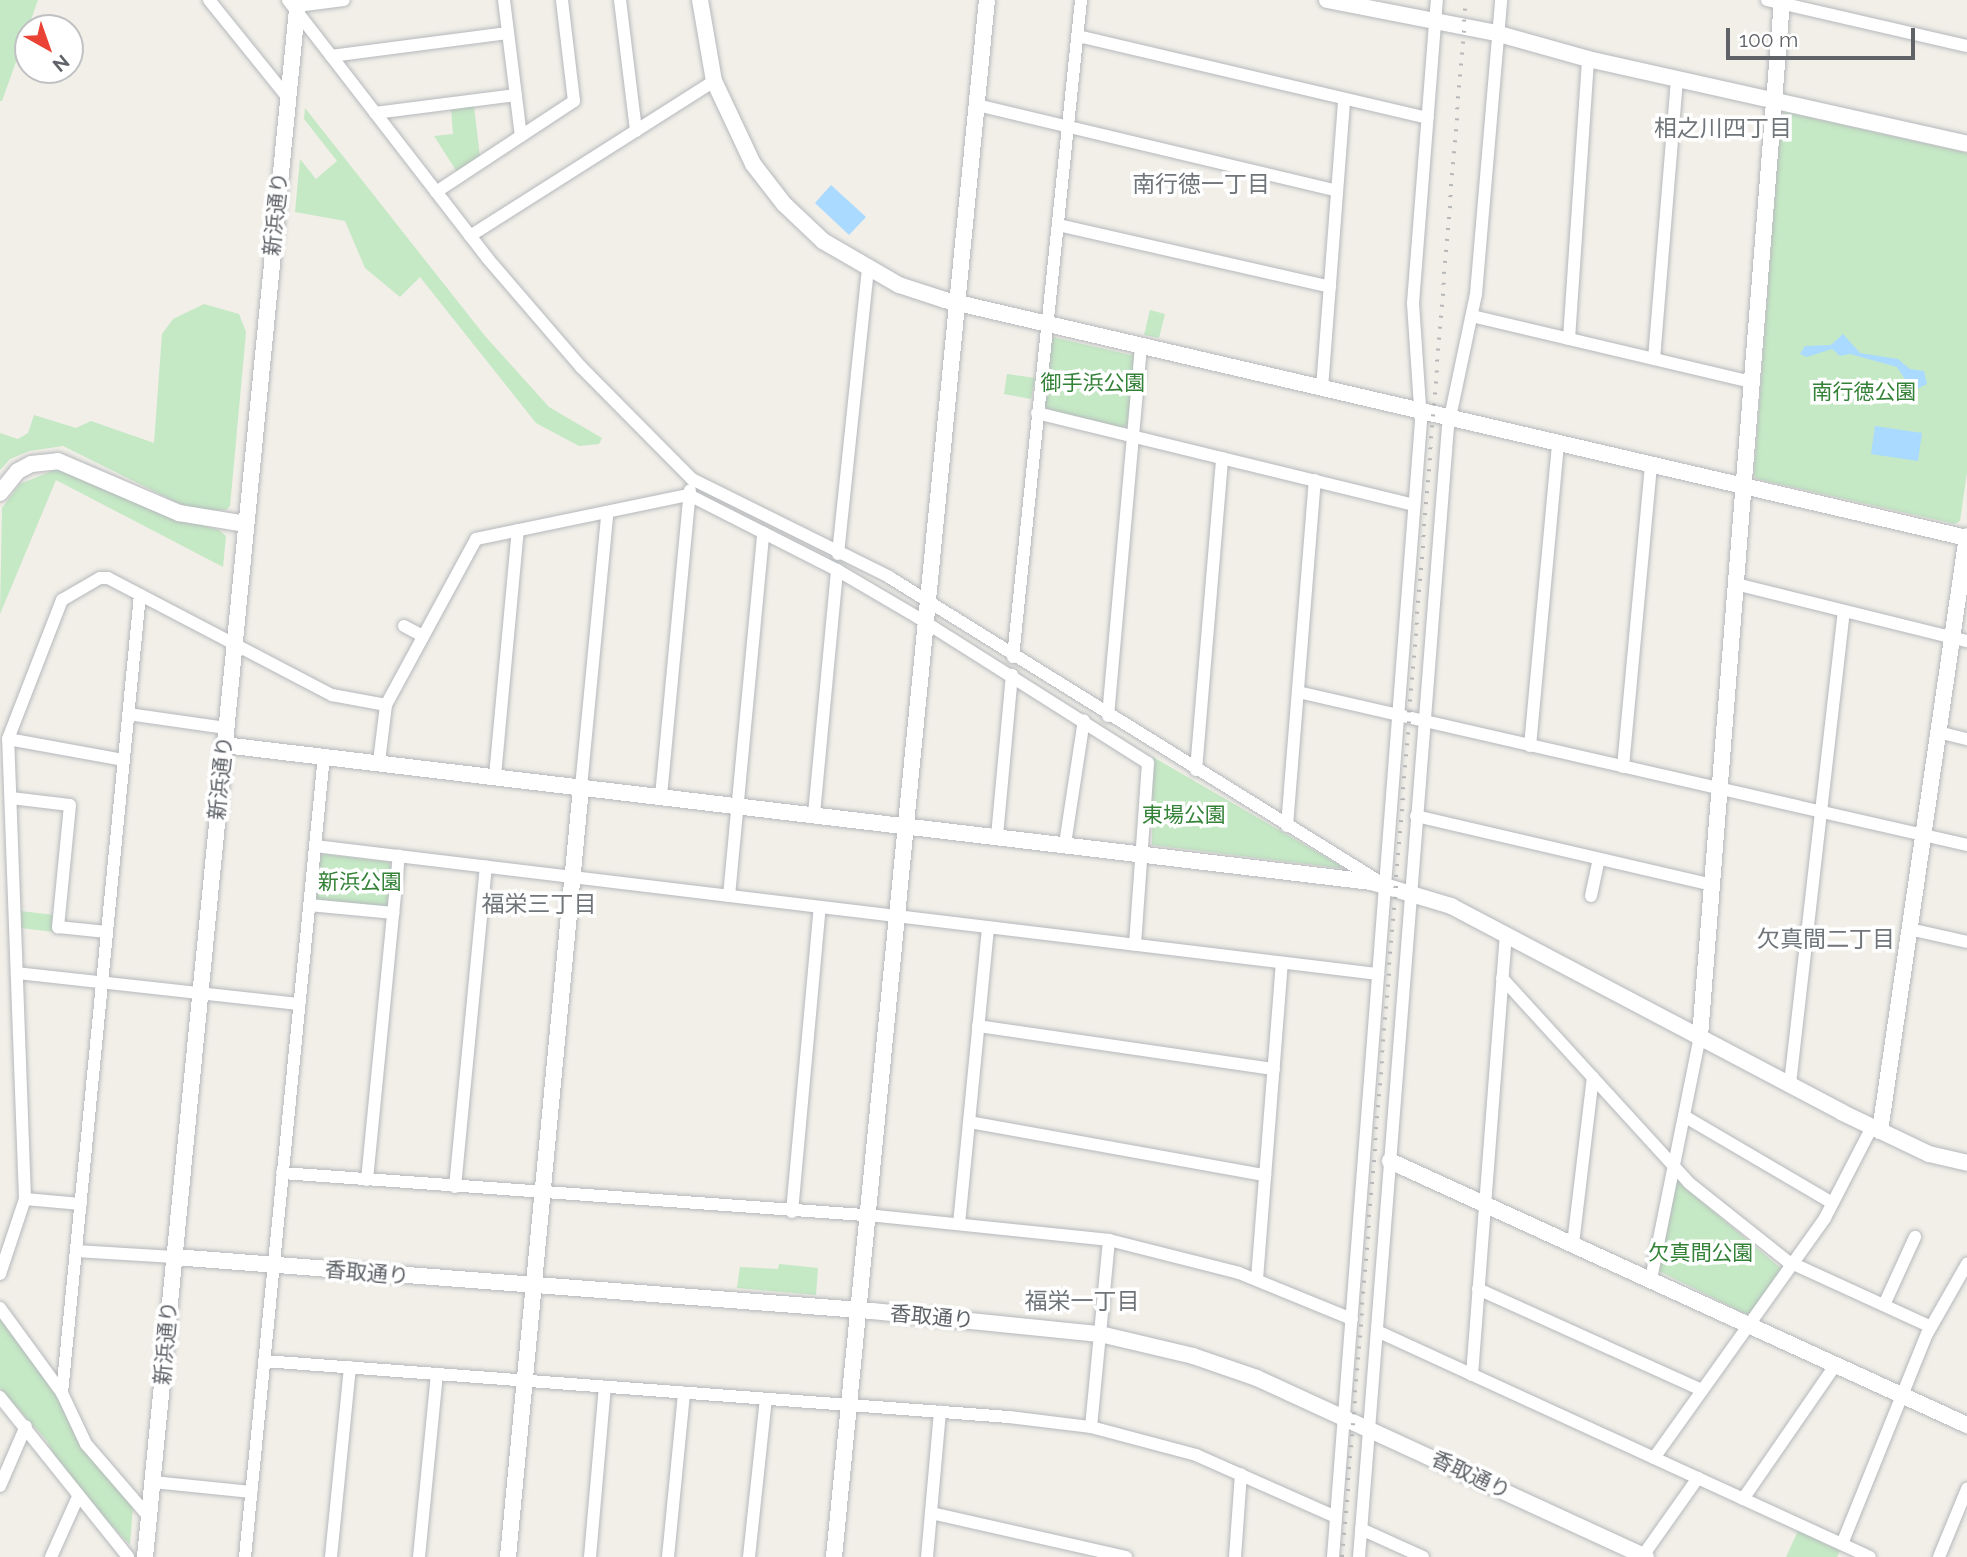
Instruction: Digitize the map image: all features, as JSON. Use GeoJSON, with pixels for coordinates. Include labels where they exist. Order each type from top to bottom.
{"type":"FeatureCollection","features":[{"type":"Feature","properties":{"kind":"street"},"geometry":{"type":"LineString","coordinates":[[209,0],[288,98]]}},
{"type":"Feature","properties":{"kind":"street"},"geometry":{"type":"LineString","coordinates":[[295,4],[344,0]]}},
{"type":"Feature","properties":{"kind":"street"},"geometry":{"type":"LineString","coordinates":[[504,0],[522,136]]}},
{"type":"Feature","properties":{"kind":"street"},"geometry":{"type":"LineString","coordinates":[[436,192],[574,102],[562,0]]}},
{"type":"Feature","properties":{"kind":"street"},"geometry":{"type":"LineString","coordinates":[[620,0],[636,131]]}},
{"type":"Feature","properties":{"kind":"street"},"geometry":{"type":"LineString","coordinates":[[700,0],[714,81],[741,145],[775,193],[823,241],[867,270],[909,290],[1967,537],[1960,639],[1938,732],[1876,1129],[1793,1263],[1654,1458]]}},
{"type":"Feature","properties":{"kind":"street"},"geometry":{"type":"LineString","coordinates":[[834,1557],[987,0]]}},
{"type":"Feature","properties":{"kind":"street"},"geometry":{"type":"LineString","coordinates":[[1013,657],[1082,0]]}},
{"type":"Feature","properties":{"kind":"street"},"geometry":{"type":"LineString","coordinates":[[1327,0],[1435,24],[1498,33],[1588,59],[1967,144]]}},
{"type":"Feature","properties":{"kind":"street"},"geometry":{"type":"LineString","coordinates":[[1333,1557],[1421,411],[1413,303],[1437,0]]}},
{"type":"Feature","properties":{"kind":"street"},"geometry":{"type":"LineString","coordinates":[[1359,1557],[1423,721],[1450,418],[1472,316],[1501,0]]}},
{"type":"Feature","properties":{"kind":"street"},"geometry":{"type":"LineString","coordinates":[[1651,1279],[1700,1036],[1774,100],[1777,1],[1967,46]]}},
{"type":"Feature","properties":{"kind":"street"},"geometry":{"type":"LineString","coordinates":[[295,4],[331,56],[470,236],[582,367],[692,479],[838,554],[889,577],[1013,657],[1385,886]]}},
{"type":"Feature","properties":{"kind":"street","name":"新浜通り"},"geometry":{"type":"LineString","coordinates":[[145,1557],[295,4]]}},
{"type":"Feature","properties":{"kind":"street"},"geometry":{"type":"LineString","coordinates":[[331,56],[508,33]]}},
{"type":"Feature","properties":{"kind":"street"},"geometry":{"type":"LineString","coordinates":[[1078,36],[1427,118]]}},
{"type":"Feature","properties":{"kind":"street"},"geometry":{"type":"LineString","coordinates":[[1569,339],[1588,59]]}},
{"type":"Feature","properties":{"kind":"street"},"geometry":{"type":"LineString","coordinates":[[1654,359],[1677,78]]}},
{"type":"Feature","properties":{"kind":"street"},"geometry":{"type":"LineString","coordinates":[[470,236],[714,81]]}},
{"type":"Feature","properties":{"kind":"street"},"geometry":{"type":"LineString","coordinates":[[375,113],[516,95]]}},
{"type":"Feature","properties":{"kind":"street"},"geometry":{"type":"LineString","coordinates":[[1322,388],[1344,100]]}},
{"type":"Feature","properties":{"kind":"street"},"geometry":{"type":"LineString","coordinates":[[977,105],[1337,191]]}},
{"type":"Feature","properties":{"kind":"street"},"geometry":{"type":"LineString","coordinates":[[1058,225],[1330,287]]}},
{"type":"Feature","properties":{"kind":"street"},"geometry":{"type":"LineString","coordinates":[[838,554],[867,270]]}},
{"type":"Feature","properties":{"kind":"street"},"geometry":{"type":"LineString","coordinates":[[1472,316],[1751,382]]}},
{"type":"Feature","properties":{"kind":"street"},"geometry":{"type":"LineString","coordinates":[[1108,716],[1141,346]]}},
{"type":"Feature","properties":{"kind":"street"},"geometry":{"type":"LineString","coordinates":[[1037,412],[1414,505]]}},
{"type":"Feature","properties":{"kind":"street"},"geometry":{"type":"LineString","coordinates":[[1530,746],[1558,443]]}},
{"type":"Feature","properties":{"kind":"street"},"geometry":{"type":"LineString","coordinates":[[1196,770],[1222,458]]}},
{"type":"Feature","properties":{"kind":"street"},"geometry":{"type":"LineString","coordinates":[[0,493],[18,471],[31,464],[58,461],[178,513],[246,524]]}},
{"type":"Feature","properties":{"kind":"street"},"geometry":{"type":"LineString","coordinates":[[1623,767],[1651,465]]}},
{"type":"Feature","properties":{"kind":"street"},"geometry":{"type":"LineString","coordinates":[[661,796],[692,479]]}},
{"type":"Feature","properties":{"kind":"street"},"geometry":{"type":"LineString","coordinates":[[1287,826],[1315,480]]}},
{"type":"Feature","properties":{"kind":"street"},"geometry":{"type":"LineString","coordinates":[[379,762],[386,705],[473,542],[518,530],[607,514],[689,495],[837,570],[1084,720],[1122,750],[1148,763],[1135,946]]}},
{"type":"Feature","properties":{"kind":"street"},"geometry":{"type":"LineString","coordinates":[[508,1557],[607,514]]}},
{"type":"Feature","properties":{"kind":"street"},"geometry":{"type":"LineString","coordinates":[[495,776],[518,530]]}},
{"type":"Feature","properties":{"kind":"street"},"geometry":{"type":"LineString","coordinates":[[729,896],[763,533]]}},
{"type":"Feature","properties":{"kind":"street"},"geometry":{"type":"LineString","coordinates":[[814,814],[837,570]]}},
{"type":"Feature","properties":{"kind":"street"},"geometry":{"type":"LineString","coordinates":[[0,1274],[25,1199],[8,739],[62,600],[100,578],[140,595],[332,695],[386,705]]}},
{"type":"Feature","properties":{"kind":"street"},"geometry":{"type":"LineString","coordinates":[[1736,584],[1960,639]]}},
{"type":"Feature","properties":{"kind":"street"},"geometry":{"type":"LineString","coordinates":[[62,1393],[140,595]]}},
{"type":"Feature","properties":{"kind":"street"},"geometry":{"type":"LineString","coordinates":[[1790,1084],[1844,611]]}},
{"type":"Feature","properties":{"kind":"street"},"geometry":{"type":"LineString","coordinates":[[404,626],[423,636]]}},
{"type":"Feature","properties":{"kind":"street"},"geometry":{"type":"LineString","coordinates":[[997,836],[1012,676]]}},
{"type":"Feature","properties":{"kind":"street"},"geometry":{"type":"LineString","coordinates":[[1298,692],[1967,845]]}},
{"type":"Feature","properties":{"kind":"street"},"geometry":{"type":"LineString","coordinates":[[128,714],[226,728]]}},
{"type":"Feature","properties":{"kind":"street"},"geometry":{"type":"LineString","coordinates":[[1065,844],[1084,720]]}},
{"type":"Feature","properties":{"kind":"street"},"geometry":{"type":"LineString","coordinates":[[1938,732],[1967,739]]}},
{"type":"Feature","properties":{"kind":"street"},"geometry":{"type":"LineString","coordinates":[[8,739],[124,760]]}},
{"type":"Feature","properties":{"kind":"street"},"geometry":{"type":"LineString","coordinates":[[224,745],[1065,844],[1385,886],[1411,892],[1506,934],[1876,1129],[1942,1159],[1967,1163]]}},
{"type":"Feature","properties":{"kind":"street"},"geometry":{"type":"LineString","coordinates":[[244,1557],[324,756]]}},
{"type":"Feature","properties":{"kind":"street"},"geometry":{"type":"LineString","coordinates":[[10,798],[70,805],[58,927],[107,932]]}},
{"type":"Feature","properties":{"kind":"street"},"geometry":{"type":"LineString","coordinates":[[1416,816],[1713,886]]}},
{"type":"Feature","properties":{"kind":"street"},"geometry":{"type":"LineString","coordinates":[[315,846],[1378,974]]}},
{"type":"Feature","properties":{"kind":"street"},"geometry":{"type":"LineString","coordinates":[[368,1180],[399,856]]}},
{"type":"Feature","properties":{"kind":"street"},"geometry":{"type":"LineString","coordinates":[[1591,896],[1599,859]]}},
{"type":"Feature","properties":{"kind":"street"},"geometry":{"type":"LineString","coordinates":[[455,1187],[486,866]]}},
{"type":"Feature","properties":{"kind":"street"},"geometry":{"type":"LineString","coordinates":[[309,905],[394,913]]}},
{"type":"Feature","properties":{"kind":"street"},"geometry":{"type":"LineString","coordinates":[[792,1212],[820,907]]}},
{"type":"Feature","properties":{"kind":"street"},"geometry":{"type":"LineString","coordinates":[[959,1224],[988,927]]}},
{"type":"Feature","properties":{"kind":"street"},"geometry":{"type":"LineString","coordinates":[[1909,929],[1967,942]]}},
{"type":"Feature","properties":{"kind":"street"},"geometry":{"type":"LineString","coordinates":[[1472,1374],[1506,934]]}},
{"type":"Feature","properties":{"kind":"street"},"geometry":{"type":"LineString","coordinates":[[1257,1279],[1282,964]]}},
{"type":"Feature","properties":{"kind":"street"},"geometry":{"type":"LineString","coordinates":[[17,973],[299,1004]]}},
{"type":"Feature","properties":{"kind":"street"},"geometry":{"type":"LineString","coordinates":[[1502,978],[1674,1166],[1793,1263],[1931,1327]]}},
{"type":"Feature","properties":{"kind":"street"},"geometry":{"type":"LineString","coordinates":[[978,1026],[1274,1069]]}},
{"type":"Feature","properties":{"kind":"street"},"geometry":{"type":"LineString","coordinates":[[1573,1244],[1593,1077]]}},
{"type":"Feature","properties":{"kind":"street"},"geometry":{"type":"LineString","coordinates":[[1684,1116],[1832,1203]]}},
{"type":"Feature","properties":{"kind":"street"},"geometry":{"type":"LineString","coordinates":[[969,1122],[1265,1175]]}},
{"type":"Feature","properties":{"kind":"street"},"geometry":{"type":"LineString","coordinates":[[1390,1161],[1967,1425]]}},
{"type":"Feature","properties":{"kind":"street"},"geometry":{"type":"LineString","coordinates":[[282,1173],[959,1224],[1109,1240],[1179,1254],[1257,1279],[1352,1319]]}},
{"type":"Feature","properties":{"kind":"street"},"geometry":{"type":"LineString","coordinates":[[25,1199],[81,1204]]}},
{"type":"Feature","properties":{"kind":"street"},"geometry":{"type":"LineString","coordinates":[[1884,1305],[1915,1237]]}},
{"type":"Feature","properties":{"kind":"street"},"geometry":{"type":"LineString","coordinates":[[1091,1427],[1109,1240]]}},
{"type":"Feature","properties":{"kind":"street"},"geometry":{"type":"LineString","coordinates":[[76,1251],[174,1257]]}},
{"type":"Feature","properties":{"kind":"street","name":"香取通り"},"geometry":{"type":"LineString","coordinates":[[174,1257],[858,1311],[1100,1334],[1225,1367],[1343,1416],[1644,1556]]}},
{"type":"Feature","properties":{"kind":"street"},"geometry":{"type":"LineString","coordinates":[[1842,1544],[1931,1327],[1967,1264]]}},
{"type":"Feature","properties":{"kind":"street"},"geometry":{"type":"LineString","coordinates":[[1478,1289],[1702,1390]]}},
{"type":"Feature","properties":{"kind":"street"},"geometry":{"type":"LineString","coordinates":[[0,1308],[62,1393],[81,1437],[149,1517]]}},
{"type":"Feature","properties":{"kind":"street"},"geometry":{"type":"LineString","coordinates":[[1377,1331],[1870,1557]]}},
{"type":"Feature","properties":{"kind":"street"},"geometry":{"type":"LineString","coordinates":[[264,1361],[940,1412],[1091,1427],[1179,1449],[1336,1517]]}},
{"type":"Feature","properties":{"kind":"street"},"geometry":{"type":"LineString","coordinates":[[1743,1499],[1836,1364]]}},
{"type":"Feature","properties":{"kind":"street"},"geometry":{"type":"LineString","coordinates":[[331,1557],[349,1367]]}},
{"type":"Feature","properties":{"kind":"street"},"geometry":{"type":"LineString","coordinates":[[419,1557],[437,1374]]}},
{"type":"Feature","properties":{"kind":"street"},"geometry":{"type":"LineString","coordinates":[[590,1557],[605,1387]]}},
{"type":"Feature","properties":{"kind":"street"},"geometry":{"type":"LineString","coordinates":[[668,1557],[684,1393]]}},
{"type":"Feature","properties":{"kind":"street"},"geometry":{"type":"LineString","coordinates":[[0,1397],[26,1426],[78,1497],[128,1557]]}},
{"type":"Feature","properties":{"kind":"street"},"geometry":{"type":"LineString","coordinates":[[749,1557],[766,1399]]}},
{"type":"Feature","properties":{"kind":"street"},"geometry":{"type":"LineString","coordinates":[[926,1557],[940,1412]]}},
{"type":"Feature","properties":{"kind":"street"},"geometry":{"type":"LineString","coordinates":[[0,1486],[26,1426]]}},
{"type":"Feature","properties":{"kind":"street"},"geometry":{"type":"LineString","coordinates":[[1235,1557],[1241,1474]]}},
{"type":"Feature","properties":{"kind":"street"},"geometry":{"type":"LineString","coordinates":[[1644,1556],[1698,1478]]}},
{"type":"Feature","properties":{"kind":"street"},"geometry":{"type":"LineString","coordinates":[[153,1482],[251,1492]]}},
{"type":"Feature","properties":{"kind":"street"},"geometry":{"type":"LineString","coordinates":[[1939,1557],[1967,1489]]}},
{"type":"Feature","properties":{"kind":"street"},"geometry":{"type":"LineString","coordinates":[[51,1557],[78,1497]]}},
{"type":"Feature","properties":{"kind":"street"},"geometry":{"type":"LineString","coordinates":[[931,1513],[1126,1557]]}},
{"type":"Feature","properties":{"kind":"street"},"geometry":{"type":"LineString","coordinates":[[1361,1529],[1423,1557]]}},
{"type":"Feature","properties":{"kind":"green space"},"geometry":{"type":"Polygon","coordinates":[[[0,0],[38,0],[33,14],[14,14],[14,67],[0,101],[0,0]]]}},
{"type":"Feature","properties":{"kind":"green space"},"geometry":{"type":"Polygon","coordinates":[[[474,106],[480,157],[457,172],[434,136],[453,134],[451,108],[474,106]]]}},
{"type":"Feature","properties":{"kind":"green space"},"geometry":{"type":"Polygon","coordinates":[[[305,108],[485,336],[549,407],[602,438],[599,444],[579,446],[536,423],[420,277],[400,297],[365,268],[345,221],[295,212],[300,159],[316,179],[337,161],[304,119],[305,108]]]}},
{"type":"Feature","properties":{"kind":"green space","name":"南行徳公園"},"geometry":{"type":"Polygon","coordinates":[[[1785,112],[1967,153],[1967,472],[1960,521],[1955,524],[1757,479],[1754,475],[1781,115],[1785,112]]]}},
{"type":"Feature","properties":{"kind":"green space"},"geometry":{"type":"Polygon","coordinates":[[[204,304],[239,314],[246,332],[230,506],[226,510],[199,510],[182,505],[63,446],[29,451],[10,459],[0,470],[0,433],[18,439],[28,433],[34,415],[76,428],[91,421],[154,443],[162,334],[173,319],[204,304]]]}},
{"type":"Feature","properties":{"kind":"green space"},"geometry":{"type":"Polygon","coordinates":[[[1150,310],[1165,314],[1159,338],[1144,335],[1150,310]]]}},
{"type":"Feature","properties":{"kind":"green space","name":"御手浜公園"},"geometry":{"type":"Polygon","coordinates":[[[1048,336],[1135,356],[1129,423],[1122,428],[1046,409],[1042,403],[1048,336]]]}},
{"type":"Feature","properties":{"kind":"green space"},"geometry":{"type":"Polygon","coordinates":[[[1007,374],[1035,378],[1031,399],[1004,394],[1007,374]]]}},
{"type":"Feature","properties":{"kind":"green space"},"geometry":{"type":"Polygon","coordinates":[[[57,469],[72,472],[162,514],[219,530],[226,536],[223,567],[56,480],[0,614],[2,508],[20,484],[57,469]]]}},
{"type":"Feature","properties":{"kind":"green space","name":"東場公園"},"geometry":{"type":"Polygon","coordinates":[[[1153,757],[1341,866],[1340,868],[1152,845],[1153,757]]]}},
{"type":"Feature","properties":{"kind":"green space","name":"新浜公園"},"geometry":{"type":"Polygon","coordinates":[[[324,854],[388,862],[393,868],[389,906],[320,902],[316,898],[320,857],[324,854]]]}},
{"type":"Feature","properties":{"kind":"green space"},"geometry":{"type":"Polygon","coordinates":[[[20,911],[55,915],[54,932],[21,928],[20,911]]]}},
{"type":"Feature","properties":{"kind":"green space","name":"欠真間公園"},"geometry":{"type":"Polygon","coordinates":[[[1676,1180],[1783,1270],[1752,1313],[1746,1314],[1659,1271],[1676,1180]]]}},
{"type":"Feature","properties":{"kind":"green space"},"geometry":{"type":"Polygon","coordinates":[[[779,1264],[818,1268],[816,1295],[737,1288],[740,1267],[778,1269],[779,1264]]]}},
{"type":"Feature","properties":{"kind":"green space"},"geometry":{"type":"Polygon","coordinates":[[[0,1319],[60,1400],[77,1440],[133,1506],[130,1545],[67,1477],[46,1440],[0,1388],[0,1319]]]}},
{"type":"Feature","properties":{"kind":"green space"},"geometry":{"type":"Polygon","coordinates":[[[1798,1531],[1840,1551],[1837,1557],[1786,1557],[1798,1531]]]}},
{"type":"Feature","properties":{"kind":"water"},"geometry":{"type":"Polygon","coordinates":[[[831,185],[866,217],[849,235],[815,203],[831,185]]]}},
{"type":"Feature","properties":{"kind":"water"},"geometry":{"type":"Polygon","coordinates":[[[1843,334],[1860,353],[1898,359],[1910,369],[1924,371],[1927,384],[1913,391],[1897,367],[1850,354],[1840,356],[1832,349],[1807,357],[1800,354],[1805,346],[1831,345],[1843,334]]]}},
{"type":"Feature","properties":{"kind":"water"},"geometry":{"type":"Polygon","coordinates":[[[1875,426],[1922,433],[1918,461],[1871,454],[1875,426]]]}},
{"type":"Feature","properties":{"kind":"railway"},"geometry":{"type":"LineString","coordinates":[[1342,1557],[1466,0]]}},
{"type":"Feature","properties":{"kind":"district","name":"相之川四丁目"},"geometry":{"type":"Point","coordinates":[1723,128]}},
{"type":"Feature","properties":{"kind":"district","name":"南行徳一丁目"},"geometry":{"type":"Point","coordinates":[1201,184]}},
{"type":"Feature","properties":{"kind":"district","name":"福栄三丁目"},"geometry":{"type":"Point","coordinates":[539,904]}},
{"type":"Feature","properties":{"kind":"district","name":"欠真間二丁目"},"geometry":{"type":"Point","coordinates":[1826,939]}},
{"type":"Feature","properties":{"kind":"district","name":"福栄一丁目"},"geometry":{"type":"Point","coordinates":[1082,1301]}}]}
